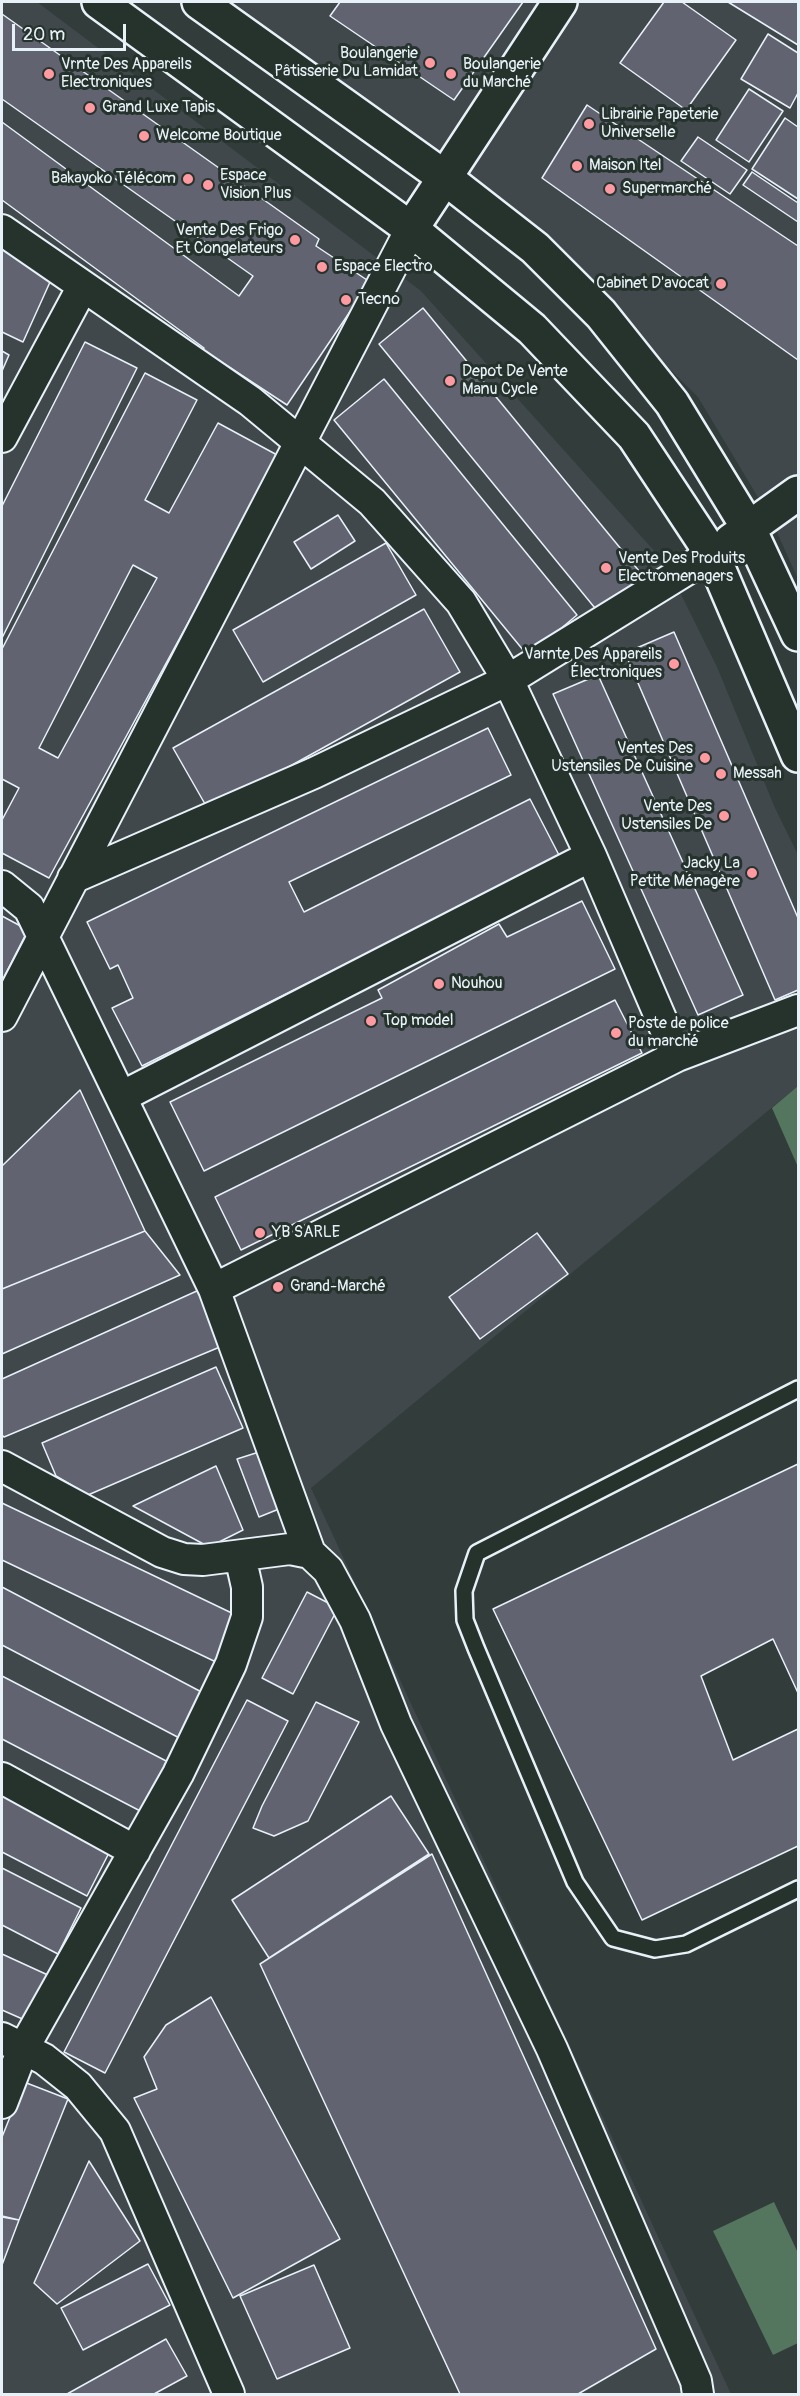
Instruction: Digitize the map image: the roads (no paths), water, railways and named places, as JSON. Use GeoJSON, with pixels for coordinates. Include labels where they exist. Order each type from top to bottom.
{"type":"FeatureCollection","features":[{"type":"Feature","properties":{"kind":"main road"},"geometry":{"type":"LineString","coordinates":[[99,2],[411,229],[532,329],[634,436],[712,554],[798,755]]}},
{"type":"Feature","properties":{"kind":"main road"},"geometry":{"type":"LineString","coordinates":[[199,2],[444,177],[535,248],[601,314],[672,403],[749,529],[798,634]]}},
{"type":"Feature","properties":{"kind":"main road"},"geometry":{"type":"LineString","coordinates":[[411,229],[560,2]]}},
{"type":"Feature","properties":{"kind":"main road"},"geometry":{"type":"LineString","coordinates":[[712,554],[798,493]]}},
{"type":"Feature","properties":{"kind":"street"},"geometry":{"type":"LineString","coordinates":[[2,1016],[411,229]]}},
{"type":"Feature","properties":{"kind":"street"},"geometry":{"type":"LineString","coordinates":[[2,230],[250,401],[372,502],[460,602],[508,680],[591,856],[677,1056]]}},
{"type":"Feature","properties":{"kind":"street"},"geometry":{"type":"LineString","coordinates":[[2,437],[82,286]]}},
{"type":"Feature","properties":{"kind":"street"},"geometry":{"type":"LineString","coordinates":[[73,878],[314,773],[508,680],[712,554]]}},
{"type":"Feature","properties":{"kind":"street"},"geometry":{"type":"LineString","coordinates":[[121,1097],[591,856]]}},
{"type":"Feature","properties":{"kind":"street"},"geometry":{"type":"LineString","coordinates":[[2,886],[29,908],[214,1289],[310,1553],[328,1570],[355,1620],[396,1724],[552,2049],[696,2381],[698,2394]]}},
{"type":"Feature","properties":{"kind":"street"},"geometry":{"type":"LineString","coordinates":[[214,1289],[677,1056],[798,1010]]}},
{"type":"Feature","properties":{"kind":"street"},"geometry":{"type":"LineString","coordinates":[[2,1466],[162,1551],[184,1559],[203,1560],[290,1549],[310,1553]]}},
{"type":"Feature","properties":{"kind":"street"},"geometry":{"type":"LineString","coordinates":[[2,2103],[12,2043],[135,1851],[178,1774],[231,1664],[247,1617],[247,1587],[240,1556]]}},
{"type":"Feature","properties":{"kind":"street"},"geometry":{"type":"LineString","coordinates":[[2,1779],[135,1851]]}},
{"type":"Feature","properties":{"kind":"street"},"geometry":{"type":"LineString","coordinates":[[12,2043],[44,2059],[78,2086],[115,2131],[229,2394]]}},
{"type":"Feature","properties":{"kind":"lane"},"geometry":{"type":"LineString","coordinates":[[798,1389],[477,1553],[464,1591],[465,1620],[575,1882],[613,1938],[655,1949],[686,1944],[798,1889]]}},
{"type":"Feature","properties":{"kind":"place","name":"Boulangerie Pâtisserie Du Lamidat"},"geometry":{"type":"Point","coordinates":[430,63]}},
{"type":"Feature","properties":{"kind":"place","name":"Vrnte Des Appareils Electroniques"},"geometry":{"type":"Point","coordinates":[49,74]}},
{"type":"Feature","properties":{"kind":"place","name":"Boulangerie du Marché"},"geometry":{"type":"Point","coordinates":[451,74]}},
{"type":"Feature","properties":{"kind":"place","name":"Grand Luxe Tapis"},"geometry":{"type":"Point","coordinates":[90,108]}},
{"type":"Feature","properties":{"kind":"place","name":"Librairie Papeterie Universelle"},"geometry":{"type":"Point","coordinates":[589,124]}},
{"type":"Feature","properties":{"kind":"place","name":"Welcome Boutique"},"geometry":{"type":"Point","coordinates":[144,136]}},
{"type":"Feature","properties":{"kind":"place","name":"Maison Itel"},"geometry":{"type":"Point","coordinates":[577,166]}},
{"type":"Feature","properties":{"kind":"place","name":"Bakayoko Télécom"},"geometry":{"type":"Point","coordinates":[188,179]}},
{"type":"Feature","properties":{"kind":"place","name":"Espace Vision Plus"},"geometry":{"type":"Point","coordinates":[208,185]}},
{"type":"Feature","properties":{"kind":"place","name":"Supermarché"},"geometry":{"type":"Point","coordinates":[610,189]}},
{"type":"Feature","properties":{"kind":"place","name":"Vente Des Frigo Et Congelateurs"},"geometry":{"type":"Point","coordinates":[295,240]}},
{"type":"Feature","properties":{"kind":"place","name":"Espace Electro"},"geometry":{"type":"Point","coordinates":[322,267]}},
{"type":"Feature","properties":{"kind":"place","name":"Cabinet D'avocat"},"geometry":{"type":"Point","coordinates":[721,284]}},
{"type":"Feature","properties":{"kind":"place","name":"Tecno"},"geometry":{"type":"Point","coordinates":[346,300]}},
{"type":"Feature","properties":{"kind":"place","name":"Depot De Vente Manu Cycle"},"geometry":{"type":"Point","coordinates":[450,381]}},
{"type":"Feature","properties":{"kind":"place","name":"Vente Des Produits Electromenagers"},"geometry":{"type":"Point","coordinates":[606,568]}},
{"type":"Feature","properties":{"kind":"place","name":"Varnte Des Appareils Électroniques"},"geometry":{"type":"Point","coordinates":[674,664]}},
{"type":"Feature","properties":{"kind":"place","name":"Ventes Des Ustensiles De Cuisine"},"geometry":{"type":"Point","coordinates":[705,758]}},
{"type":"Feature","properties":{"kind":"place","name":"Messah"},"geometry":{"type":"Point","coordinates":[721,774]}},
{"type":"Feature","properties":{"kind":"place","name":"Vente Des Ustensiles De"},"geometry":{"type":"Point","coordinates":[724,816]}},
{"type":"Feature","properties":{"kind":"place","name":"Jacky La Petite Ménagère"},"geometry":{"type":"Point","coordinates":[752,873]}},
{"type":"Feature","properties":{"kind":"place","name":"Nouhou"},"geometry":{"type":"Point","coordinates":[439,984]}},
{"type":"Feature","properties":{"kind":"place","name":"Top model"},"geometry":{"type":"Point","coordinates":[371,1021]}},
{"type":"Feature","properties":{"kind":"place","name":"Poste de police du marché"},"geometry":{"type":"Point","coordinates":[616,1033]}},
{"type":"Feature","properties":{"kind":"place","name":"YB SARLE"},"geometry":{"type":"Point","coordinates":[260,1233]}},
{"type":"Feature","properties":{"kind":"place","name":"Grand-Marché"},"geometry":{"type":"Point","coordinates":[278,1287]}}]}
